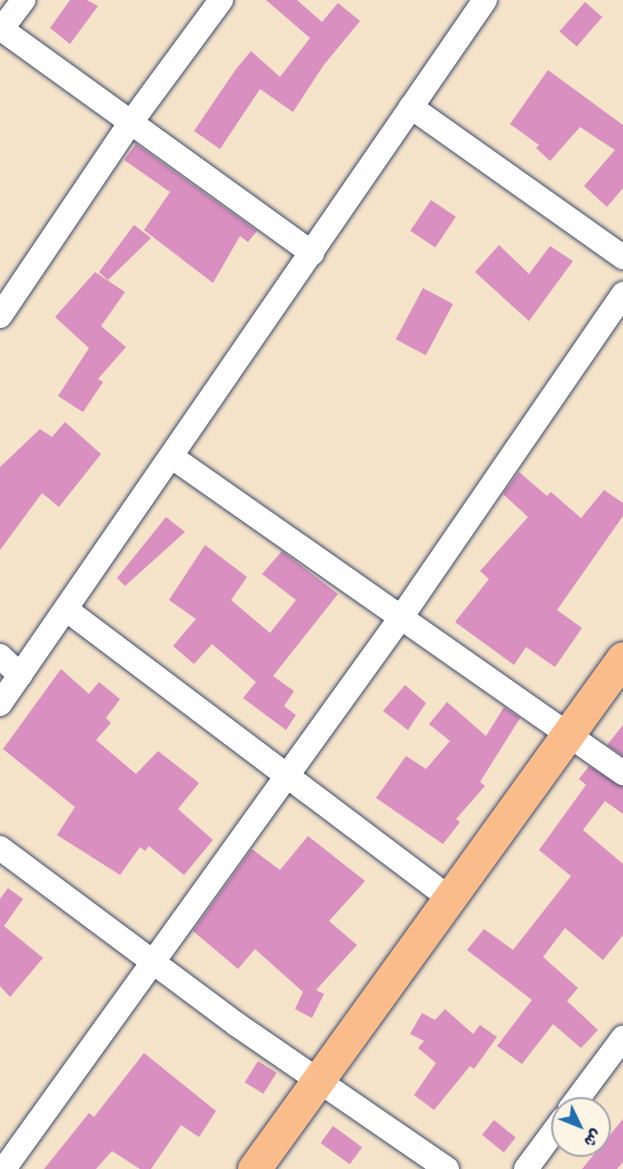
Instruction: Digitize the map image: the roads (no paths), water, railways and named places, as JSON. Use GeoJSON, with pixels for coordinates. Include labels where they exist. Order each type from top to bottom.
{"type":"FeatureCollection","features":[{"type":"Feature","properties":{"kind":"main road"},"geometry":{"type":"LineString","coordinates":[[255,1169],[623,658]]}},
{"type":"Feature","properties":{"kind":"street"},"geometry":{"type":"LineString","coordinates":[[22,0],[0,29],[129,125],[312,253]]}},
{"type":"Feature","properties":{"kind":"street"},"geometry":{"type":"LineString","coordinates":[[0,316],[129,125],[221,0]]}},
{"type":"Feature","properties":{"kind":"street"},"geometry":{"type":"LineString","coordinates":[[0,704],[67,610],[485,0]]}},
{"type":"Feature","properties":{"kind":"street"},"geometry":{"type":"LineString","coordinates":[[411,107],[623,257]]}},
{"type":"Feature","properties":{"kind":"street"},"geometry":{"type":"LineString","coordinates":[[4,1169],[402,616],[623,294]]}},
{"type":"Feature","properties":{"kind":"street"},"geometry":{"type":"LineString","coordinates":[[172,457],[623,773]]}},
{"type":"Feature","properties":{"kind":"street"},"geometry":{"type":"LineString","coordinates":[[67,610],[450,899]]}},
{"type":"Feature","properties":{"kind":"street"},"geometry":{"type":"LineString","coordinates":[[0,656],[20,675]]}},
{"type":"Feature","properties":{"kind":"street"},"geometry":{"type":"LineString","coordinates":[[0,848],[316,1082],[447,1169]]}},
{"type":"Feature","properties":{"kind":"street"},"geometry":{"type":"LineString","coordinates":[[579,1097],[623,1038]]}},
{"type":"Feature","properties":{"kind":"street"},"geometry":{"type":"LineString","coordinates":[[526,1169],[551,1135]]}}]}
